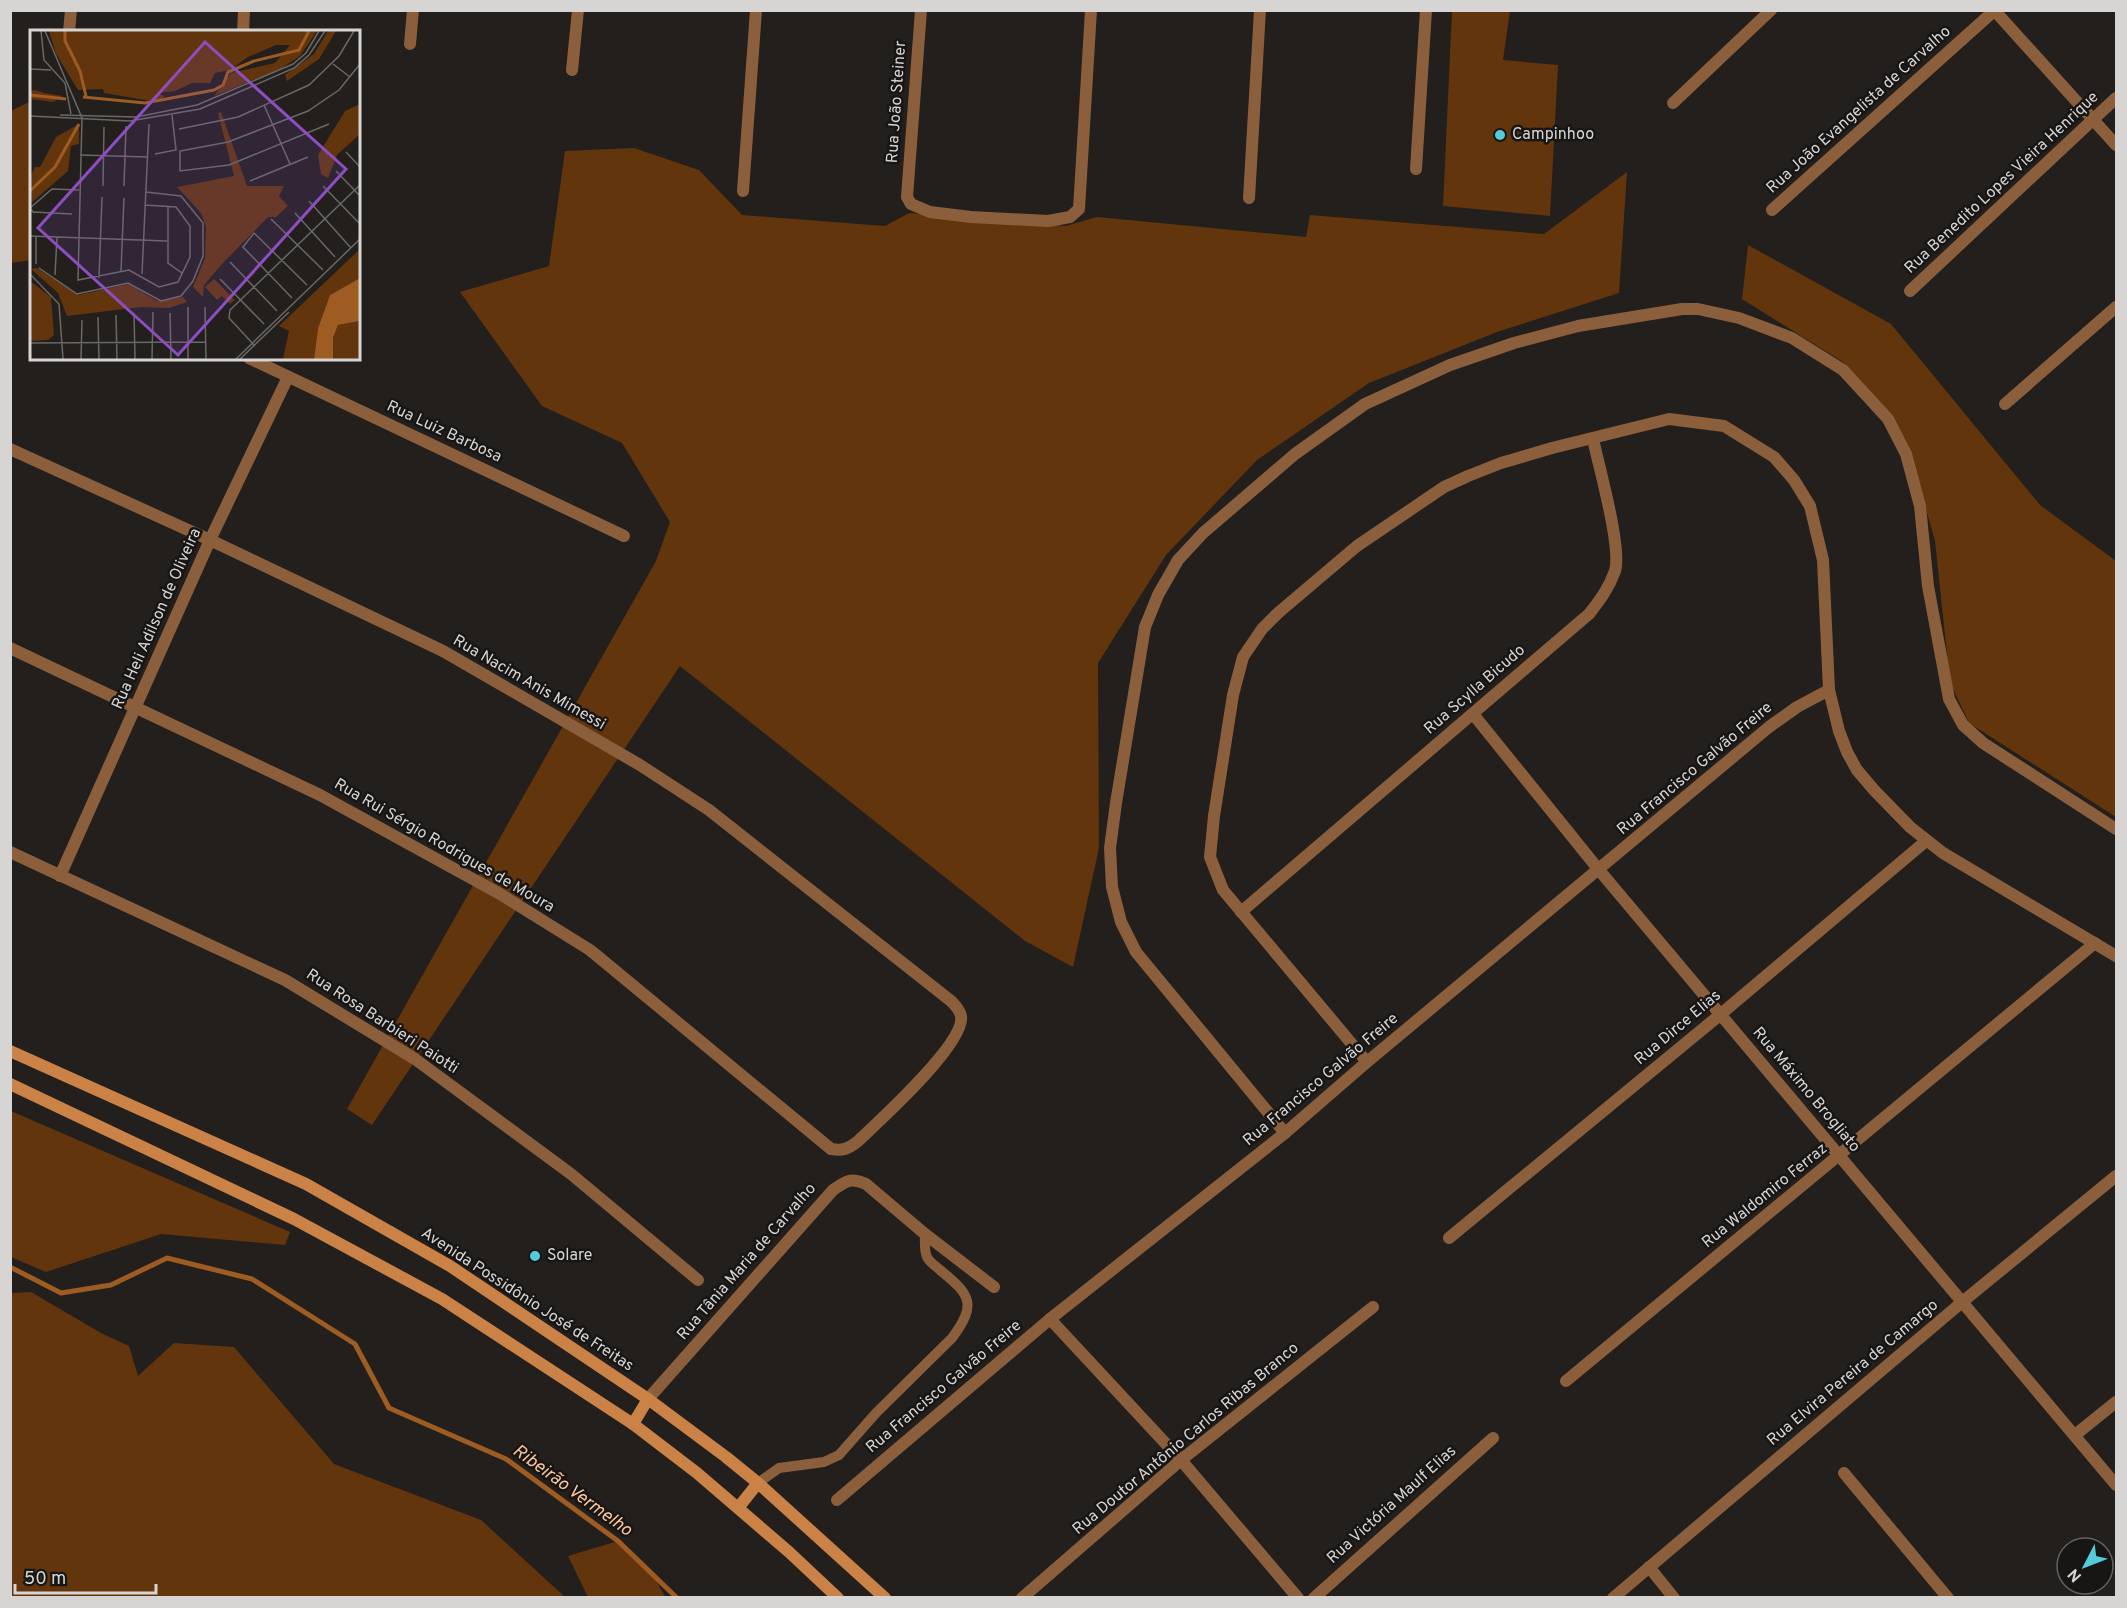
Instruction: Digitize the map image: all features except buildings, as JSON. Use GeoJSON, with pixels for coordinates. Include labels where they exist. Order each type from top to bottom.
{"type":"FeatureCollection","features":[{"type":"Feature","properties":{"kind":"street"},"geometry":{"type":"LineString","coordinates":[[69,30],[71,10]]}},
{"type":"Feature","properties":{"kind":"street"},"geometry":{"type":"LineString","coordinates":[[243,30],[244,10]]}},
{"type":"Feature","properties":{"kind":"street"},"geometry":{"type":"LineString","coordinates":[[410,44],[413,10]]}},
{"type":"Feature","properties":{"kind":"street"},"geometry":{"type":"LineString","coordinates":[[572,70],[578,10]]}},
{"type":"Feature","properties":{"kind":"street"},"geometry":{"type":"LineString","coordinates":[[743,191],[756,10]]}},
{"type":"Feature","properties":{"kind":"street","name":"Rua João Steiner"},"geometry":{"type":"LineString","coordinates":[[921,10],[907,197],[911,204],[930,212],[971,217],[1048,221],[1070,216],[1079,209],[1091,10]]}},
{"type":"Feature","properties":{"kind":"street"},"geometry":{"type":"LineString","coordinates":[[1249,198],[1260,10]]}},
{"type":"Feature","properties":{"kind":"street"},"geometry":{"type":"LineString","coordinates":[[1416,169],[1426,10]]}},
{"type":"Feature","properties":{"kind":"street"},"geometry":{"type":"LineString","coordinates":[[1673,103],[1771,10]]}},
{"type":"Feature","properties":{"kind":"street"},"geometry":{"type":"LineString","coordinates":[[1994,11],[2116,145]]}},
{"type":"Feature","properties":{"kind":"street","name":"Rua João Evangelista de Carvalho"},"geometry":{"type":"LineString","coordinates":[[1772,210],[1994,11]]}},
{"type":"Feature","properties":{"kind":"street","name":"Rua Benedito Lopes Vieira Henrique"},"geometry":{"type":"LineString","coordinates":[[1910,291],[2116,98]]}},
{"type":"Feature","properties":{"kind":"street"},"geometry":{"type":"LineString","coordinates":[[2005,404],[2116,307]]}},
{"type":"Feature","properties":{"kind":"street"},"geometry":{"type":"LineString","coordinates":[[1286,1133],[1136,952],[1121,922],[1112,887],[1110,848],[1145,627],[1158,595],[1178,560],[1203,533],[1295,454],[1365,405],[1450,365],[1515,343],[1578,326],[1682,309],[1698,309],[1739,318],[1792,338],[1843,370],[1888,419],[1906,454],[1920,506],[1928,586],[1949,699],[1954,711],[1963,725],[1983,743],[2116,829]]}},
{"type":"Feature","properties":{"kind":"street","name":"Rua Luiz Barbosa"},"geometry":{"type":"LineString","coordinates":[[253,360],[624,536]]}},
{"type":"Feature","properties":{"kind":"street","name":"Rua Heli Adilson de Oliveira"},"geometry":{"type":"LineString","coordinates":[[60,876],[210,540],[288,377]]}},
{"type":"Feature","properties":{"kind":"street"},"geometry":{"type":"LineString","coordinates":[[1367,1062],[1223,890],[1210,857],[1214,816],[1233,695],[1244,657],[1262,629],[1278,613],[1357,546],[1444,487],[1501,464],[1552,448],[1669,419],[1724,426],[1774,457],[1794,480],[1810,506],[1823,560],[1829,690],[1839,731],[1857,770],[1894,812],[1926,841],[2116,956]]}},
{"type":"Feature","properties":{"kind":"street","name":"Rua Scylla Bicudo"},"geometry":{"type":"LineString","coordinates":[[1242,912],[1588,614],[1606,592],[1616,569],[1616,549],[1593,439]]}},
{"type":"Feature","properties":{"kind":"street","name":"Rua Nacim Anis Mimessi"},"geometry":{"type":"LineString","coordinates":[[10,449],[210,540],[443,651],[640,765],[709,810],[951,1001],[961,1016],[960,1024],[955,1037],[923,1078],[850,1148],[831,1149],[821,1139]]}},
{"type":"Feature","properties":{"kind":"street","name":"Rua Rui Sérgio Rodrigues de Moura"},"geometry":{"type":"LineString","coordinates":[[10,648],[320,795],[510,900],[590,951],[821,1139]]}},
{"type":"Feature","properties":{"kind":"street","name":"Rua Francisco Galvão Freire"},"geometry":{"type":"LineString","coordinates":[[837,1500],[1050,1319],[1286,1133],[1367,1062],[1769,727],[1797,707],[1829,690]]}},
{"type":"Feature","properties":{"kind":"street","name":"Rua Máximo Brogliato"},"geometry":{"type":"LineString","coordinates":[[1473,714],[1599,870],[2116,1485]]}},
{"type":"Feature","properties":{"kind":"street","name":"Rua Dirce Elias"},"geometry":{"type":"LineString","coordinates":[[1449,1238],[1721,1014],[1926,841]]}},
{"type":"Feature","properties":{"kind":"street","name":"Rua Rosa Barbieri Paiotti"},"geometry":{"type":"LineString","coordinates":[[10,852],[285,980],[415,1059],[571,1174],[698,1280]]}},
{"type":"Feature","properties":{"kind":"street","name":"Rua Waldomiro Ferraz"},"geometry":{"type":"LineString","coordinates":[[1566,1381],[2095,943]]}},
{"type":"Feature","properties":{"kind":"street","name":"Avenida Possidônio José de Freitas"},"geometry":{"type":"LineString","coordinates":[[10,1051],[306,1185],[450,1266],[648,1399],[758,1483],[885,1598]]}},
{"type":"Feature","properties":{"kind":"street"},"geometry":{"type":"LineString","coordinates":[[10,1084],[294,1219],[442,1299],[633,1424],[697,1473],[838,1598]]}},
{"type":"Feature","properties":{"kind":"street","name":"Rua Elvira Pereira de Camargo"},"geometry":{"type":"LineString","coordinates":[[1613,1598],[1961,1303],[2116,1176]]}},
{"type":"Feature","properties":{"kind":"street","name":"Rua Tânia Maria de Carvalho"},"geometry":{"type":"LineString","coordinates":[[648,1399],[833,1190],[847,1181],[856,1180],[866,1184],[925,1234],[994,1287]]}},
{"type":"Feature","properties":{"kind":"street","name":"Rua Doutor Antônio Carlos Ribas Branco"},"geometry":{"type":"LineString","coordinates":[[1022,1598],[1180,1460],[1373,1307]]}},
{"type":"Feature","properties":{"kind":"street"},"geometry":{"type":"LineString","coordinates":[[1050,1319],[1180,1460],[1298,1598]]}},
{"type":"Feature","properties":{"kind":"street"},"geometry":{"type":"LineString","coordinates":[[633,1424],[648,1399]]}},
{"type":"Feature","properties":{"kind":"street"},"geometry":{"type":"LineString","coordinates":[[2075,1435],[2116,1402]]}},
{"type":"Feature","properties":{"kind":"street","name":"Rua Victória Maulf Elias"},"geometry":{"type":"LineString","coordinates":[[1314,1598],[1493,1438]]}},
{"type":"Feature","properties":{"kind":"street"},"geometry":{"type":"LineString","coordinates":[[1844,1473],[1948,1598]]}},
{"type":"Feature","properties":{"kind":"street"},"geometry":{"type":"LineString","coordinates":[[738,1508],[758,1483]]}},
{"type":"Feature","properties":{"kind":"street"},"geometry":{"type":"LineString","coordinates":[[1648,1567],[1674,1598]]}},
{"type":"Feature","properties":{"kind":"lane"},"geometry":{"type":"LineString","coordinates":[[758,1483],[779,1468],[824,1462],[839,1455],[876,1413],[952,1338],[962,1324],[969,1306],[966,1294],[958,1284],[929,1261],[926,1255],[925,1234]]}},
{"type":"Feature","properties":{"kind":"shaded area","name":"Campinhoo"},"geometry":{"type":"Polygon","coordinates":[[[1452,11],[1510,11],[1503,60],[1558,65],[1550,216],[1443,206],[1452,11]]]}},
{"type":"Feature","properties":{"kind":"shaded area"},"geometry":{"type":"Polygon","coordinates":[[[30,102],[30,260],[11,263],[11,111],[30,102]]]}},
{"type":"Feature","properties":{"kind":"shaded area"},"geometry":{"type":"Polygon","coordinates":[[[634,148],[699,170],[742,215],[885,226],[909,213],[1066,226],[1097,217],[1306,237],[1310,215],[1544,234],[1627,172],[1619,293],[1497,332],[1369,383],[1257,460],[1166,555],[1098,663],[1099,848],[1073,967],[1025,941],[680,666],[372,1125],[347,1109],[656,561],[670,522],[622,443],[542,406],[460,292],[549,266],[565,151],[634,148]]]}},
{"type":"Feature","properties":{"kind":"shaded area"},"geometry":{"type":"Polygon","coordinates":[[[1748,245],[1891,324],[2040,505],[2116,561],[2116,817],[1969,723],[1950,682],[1935,541],[1907,443],[1843,362],[1742,299],[1748,245]]]}},
{"type":"Feature","properties":{"kind":"shaded area"},"geometry":{"type":"Polygon","coordinates":[[[11,1111],[290,1232],[285,1245],[161,1234],[46,1272],[11,1257],[11,1111]]]}},
{"type":"Feature","properties":{"kind":"shaded area"},"geometry":{"type":"Polygon","coordinates":[[[31,1292],[101,1333],[129,1346],[138,1376],[174,1343],[234,1347],[334,1464],[481,1520],[565,1597],[11,1597],[11,1293],[31,1292]]]}},
{"type":"Feature","properties":{"kind":"shaded area"},"geometry":{"type":"Polygon","coordinates":[[[618,1541],[652,1573],[665,1597],[588,1597],[568,1556],[618,1541]]]}},
{"type":"Feature","properties":{"kind":"waterway","name":"Ribeirão Vermelho"},"geometry":{"type":"LineString","coordinates":[[10,1267],[61,1293],[111,1285],[167,1258],[252,1279],[355,1344],[389,1408],[506,1459],[618,1541],[677,1598]]}},
{"type":"Feature","properties":{"kind":"place","name":"Campinhoo"},"geometry":{"type":"Point","coordinates":[1500,135]}},
{"type":"Feature","properties":{"kind":"place","name":"Solare"},"geometry":{"type":"Point","coordinates":[535,1256]}}]}
